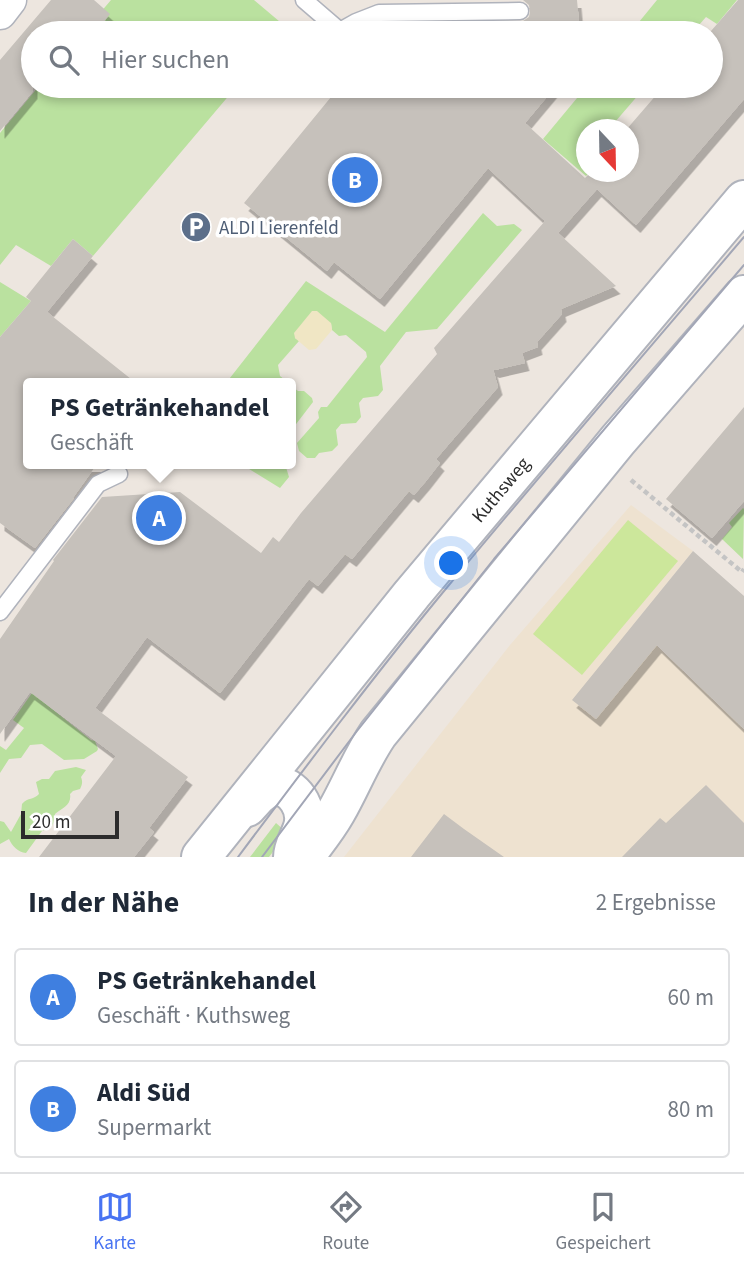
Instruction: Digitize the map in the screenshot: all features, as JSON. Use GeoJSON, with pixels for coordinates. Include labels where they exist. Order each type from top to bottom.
{"type":"FeatureCollection","features":[{"type":"Feature","properties":{"kind":"street"},"geometry":{"type":"LineString","coordinates":[[0,13],[10,0]]}},
{"type":"Feature","properties":{"kind":"street","name":"Kuthsweg"},"geometry":{"type":"LineString","coordinates":[[201,857],[412,594],[744,200]]}},
{"type":"Feature","properties":{"kind":"street"},"geometry":{"type":"LineString","coordinates":[[304,857],[336,812],[364,755],[378,734],[604,457],[744,295]]}},
{"type":"Feature","properties":{"kind":"street","name":"Kuthsweg"},"geometry":{"type":"LineString","coordinates":[[234,815],[245,809],[272,784],[289,790],[299,800],[305,820],[293,857]]}},
{"type":"Feature","properties":{"kind":"lane"},"geometry":{"type":"LineString","coordinates":[[304,0],[328,21]]}},
{"type":"Feature","properties":{"kind":"lane"},"geometry":{"type":"LineString","coordinates":[[359,21],[379,13],[520,11]]}},
{"type":"Feature","properties":{"kind":"lane"},"geometry":{"type":"LineString","coordinates":[[0,612],[98,484],[119,474]]}},
{"type":"Feature","properties":{"kind":"path"},"geometry":{"type":"LineString","coordinates":[[604,457],[742,572],[744,569]]}},
{"type":"Feature","properties":{"kind":"shaded area"},"geometry":{"type":"Polygon","coordinates":[[[631,505],[693,551],[634,624],[744,729],[744,857],[344,857],[510,645],[631,505]]]}},
{"type":"Feature","properties":{"kind":"green space"},"geometry":{"type":"Polygon","coordinates":[[[111,0],[254,0],[279,21],[93,21],[111,0]]]}},
{"type":"Feature","properties":{"kind":"green space"},"geometry":{"type":"Polygon","coordinates":[[[657,0],[737,0],[720,21],[706,17],[702,21],[640,21],[657,0]]]}},
{"type":"Feature","properties":{"kind":"green space"},"geometry":{"type":"Polygon","coordinates":[[[29,98],[227,98],[93,256],[73,239],[51,266],[16,245],[0,265],[0,133],[29,98]]]}},
{"type":"Feature","properties":{"kind":"green space"},"geometry":{"type":"Polygon","coordinates":[[[577,98],[636,98],[618,119],[576,119],[576,167],[543,139],[577,98]]]}},
{"type":"Feature","properties":{"kind":"green space"},"geometry":{"type":"Polygon","coordinates":[[[483,213],[497,226],[514,224],[522,230],[437,329],[406,332],[380,366],[383,390],[378,396],[363,398],[359,403],[361,417],[356,423],[341,424],[336,430],[338,445],[332,451],[319,453],[315,458],[307,458],[299,451],[297,443],[319,418],[321,407],[327,407],[367,357],[366,352],[346,335],[339,336],[332,330],[331,323],[295,338],[299,341],[278,365],[283,378],[230,378],[306,281],[385,332],[483,213]]]}},
{"type":"Feature","properties":{"kind":"green space"},"geometry":{"type":"Polygon","coordinates":[[[0,282],[31,301],[0,337],[0,282]]]}},
{"type":"Feature","properties":{"kind":"green space"},"geometry":{"type":"Polygon","coordinates":[[[296,390],[304,391],[313,402],[296,424],[296,390]]]}},
{"type":"Feature","properties":{"kind":"green space"},"geometry":{"type":"Polygon","coordinates":[[[249,469],[287,469],[289,477],[280,488],[249,469]]]}},
{"type":"Feature","properties":{"kind":"green space"},"geometry":{"type":"Polygon","coordinates":[[[743,508],[743,559],[722,539],[732,527],[729,523],[743,508]]]}},
{"type":"Feature","properties":{"kind":"green space"},"geometry":{"type":"Polygon","coordinates":[[[628,520],[678,561],[582,675],[533,634],[628,520]]]}},
{"type":"Feature","properties":{"kind":"green space"},"geometry":{"type":"Polygon","coordinates":[[[32,693],[95,741],[97,751],[84,759],[64,760],[42,744],[30,745],[21,758],[9,759],[0,773],[0,746],[6,750],[24,728],[13,720],[32,693]]]}},
{"type":"Feature","properties":{"kind":"green space"},"geometry":{"type":"Polygon","coordinates":[[[76,767],[86,770],[81,777],[80,789],[70,794],[68,804],[55,814],[52,826],[42,831],[26,853],[16,848],[9,839],[0,844],[0,821],[4,822],[11,832],[21,814],[22,804],[39,794],[36,782],[49,779],[55,771],[76,767]]]}},
{"type":"Feature","properties":{"kind":"green space"},"geometry":{"type":"Polygon","coordinates":[[[276,823],[285,831],[285,836],[269,857],[250,857],[276,823]]]}},
{"type":"Feature","properties":{"kind":"sand"},"geometry":{"type":"Polygon","coordinates":[[[312,311],[317,311],[331,323],[332,330],[316,349],[309,350],[295,338],[294,333],[312,311]]]}},
{"type":"Feature","properties":{"kind":"building"},"geometry":{"type":"Polygon","coordinates":[[[51,0],[94,0],[110,14],[104,21],[33,21],[51,0]]]}},
{"type":"Feature","properties":{"kind":"building"},"geometry":{"type":"Polygon","coordinates":[[[523,0],[577,0],[579,21],[523,21],[529,17],[529,5],[523,0]]]}},
{"type":"Feature","properties":{"kind":"building"},"geometry":{"type":"Polygon","coordinates":[[[738,0],[744,0],[744,99],[636,225],[597,189],[558,233],[616,286],[561,309],[562,314],[537,342],[538,347],[522,353],[525,363],[493,369],[498,387],[436,459],[440,463],[426,481],[414,495],[409,491],[352,559],[345,554],[318,586],[309,579],[220,693],[147,637],[95,708],[188,777],[149,828],[154,832],[134,857],[39,857],[116,756],[30,692],[0,734],[0,639],[53,560],[102,497],[180,492],[261,553],[273,537],[279,542],[437,354],[434,348],[545,221],[488,168],[380,299],[334,262],[327,271],[244,203],[330,98],[546,98],[525,123],[576,170],[576,182],[639,182],[639,119],[636,119],[654,98],[723,98],[723,21],[720,21],[738,0]]]}},
{"type":"Feature","properties":{"kind":"building"},"geometry":{"type":"Polygon","coordinates":[[[21,35],[21,98],[27,98],[0,131],[0,60],[21,35]]]}},
{"type":"Feature","properties":{"kind":"building"},"geometry":{"type":"Polygon","coordinates":[[[73,239],[93,256],[47,312],[130,378],[23,378],[23,469],[93,469],[35,548],[0,523],[0,337],[31,301],[26,297],[73,239]]]}},
{"type":"Feature","properties":{"kind":"building"},"geometry":{"type":"Polygon","coordinates":[[[744,407],[744,501],[712,538],[666,499],[744,407]]]}},
{"type":"Feature","properties":{"kind":"building"},"geometry":{"type":"Polygon","coordinates":[[[693,551],[744,596],[744,729],[657,645],[596,719],[572,700],[693,551]]]}},
{"type":"Feature","properties":{"kind":"building"},"geometry":{"type":"Polygon","coordinates":[[[706,785],[744,823],[744,857],[622,857],[660,818],[666,823],[706,785]]]}},
{"type":"Feature","properties":{"kind":"building"},"geometry":{"type":"Polygon","coordinates":[[[444,814],[464,829],[504,857],[411,857],[444,814]]]}},
{"type":"Feature","properties":{"kind":"tram line"},"geometry":{"type":"LineString","coordinates":[[238,857],[422,618],[744,237]]}},
{"type":"Feature","properties":{"kind":"tram line"},"geometry":{"type":"LineString","coordinates":[[262,857],[357,731],[494,559],[744,265]]}},
{"type":"Feature","properties":{"kind":"place","name":"Aldi Süd"},"geometry":{"type":"Point","coordinates":[355,180]}},
{"type":"Feature","properties":{"kind":"place","name":"ALDI Lierenfeld"},"geometry":{"type":"Point","coordinates":[196,227]}},
{"type":"Feature","properties":{"kind":"place","name":"PS Getränkehandel"},"geometry":{"type":"Point","coordinates":[159,518]}}]}
